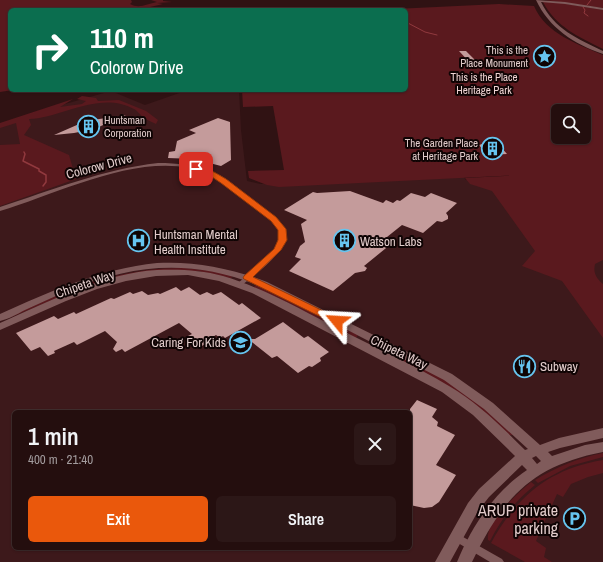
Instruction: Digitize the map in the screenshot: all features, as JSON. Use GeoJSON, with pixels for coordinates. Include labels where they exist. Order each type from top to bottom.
{"type":"FeatureCollection","features":[{"type":"Feature","properties":{"kind":"street"},"geometry":{"type":"LineString","coordinates":[[538,0],[569,3],[603,9]]}},
{"type":"Feature","properties":{"kind":"street"},"geometry":{"type":"LineString","coordinates":[[538,0],[546,16],[556,27],[576,40],[603,52]]}},
{"type":"Feature","properties":{"kind":"street","name":"Colorow Drive"},"geometry":{"type":"LineString","coordinates":[[0,209],[110,172],[134,167],[167,165],[188,167],[204,171],[218,177],[229,185],[273,219],[282,229],[283,240],[277,250],[244,281]]}},
{"type":"Feature","properties":{"kind":"street","name":"Chipeta Way"},"geometry":{"type":"LineString","coordinates":[[0,318],[81,283],[129,269],[165,265],[222,270],[448,378],[488,406],[550,462]]}},
{"type":"Feature","properties":{"kind":"street","name":"Chipeta Way"},"geometry":{"type":"LineString","coordinates":[[0,327],[85,289],[110,281],[136,276],[161,273],[196,274],[244,281],[440,386],[477,412],[523,456],[536,471]]}},
{"type":"Feature","properties":{"kind":"street"},"geometry":{"type":"LineString","coordinates":[[442,562],[473,507],[484,493],[523,456],[559,443],[603,433]]}},
{"type":"Feature","properties":{"kind":"street"},"geometry":{"type":"LineString","coordinates":[[464,562],[488,517],[496,506],[519,482],[550,462],[584,450],[603,447]]}},
{"type":"Feature","properties":{"kind":"street"},"geometry":{"type":"LineString","coordinates":[[455,537],[500,562]]}},
{"type":"Feature","properties":{"kind":"shaded area"},"geometry":{"type":"Polygon","coordinates":[[[107,92],[113,92],[145,105],[182,92],[239,92],[241,130],[247,181],[260,184],[463,176],[466,180],[603,173],[603,562],[0,562],[0,125],[44,110],[107,92]]]}},
{"type":"Feature","properties":{"kind":"green space"},"geometry":{"type":"Polygon","coordinates":[[[0,0],[131,0],[132,2],[130,4],[137,6],[157,2],[151,0],[172,2],[157,3],[163,4],[150,8],[8,8],[8,91],[0,92],[0,0]]]}},
{"type":"Feature","properties":{"kind":"green space"},"geometry":{"type":"Polygon","coordinates":[[[545,0],[603,0],[603,8],[545,0]]]}},
{"type":"Feature","properties":{"kind":"green space"},"geometry":{"type":"Polygon","coordinates":[[[543,2],[555,2],[603,10],[603,49],[561,25],[548,11],[543,2]]]}},
{"type":"Feature","properties":{"kind":"green space","name":"This is the Place Heritage Park"},"geometry":{"type":"Polygon","coordinates":[[[499,4],[534,6],[539,16],[555,31],[573,42],[603,55],[603,260],[595,264],[594,270],[597,277],[603,284],[603,338],[562,281],[522,266],[535,251],[492,191],[470,184],[465,178],[522,175],[279,187],[267,185],[249,178],[248,171],[284,170],[273,106],[243,107],[242,92],[408,92],[408,8],[499,4]]]}},
{"type":"Feature","properties":{"kind":"green space"},"geometry":{"type":"Polygon","coordinates":[[[82,96],[96,98],[98,101],[119,100],[146,111],[158,120],[156,124],[142,116],[134,109],[121,104],[108,102],[81,106],[41,118],[29,119],[31,125],[24,135],[69,155],[76,179],[0,206],[0,145],[20,144],[16,123],[0,128],[0,123],[73,99],[60,107],[82,104],[86,101],[77,99],[82,96]]]}},
{"type":"Feature","properties":{"kind":"green space"},"geometry":{"type":"Polygon","coordinates":[[[184,268],[220,272],[233,277],[230,278],[198,271],[112,278],[88,285],[9,318],[21,311],[77,288],[111,277],[146,270],[184,268]]]}},
{"type":"Feature","properties":{"kind":"green space"},"geometry":{"type":"Polygon","coordinates":[[[256,285],[358,335],[356,338],[254,287],[256,285]]]}},
{"type":"Feature","properties":{"kind":"green space"},"geometry":{"type":"Polygon","coordinates":[[[404,358],[442,377],[474,399],[513,435],[509,435],[402,361],[404,358]]]}},
{"type":"Feature","properties":{"kind":"green space"},"geometry":{"type":"Polygon","coordinates":[[[603,453],[603,457],[570,466],[538,483],[535,480],[568,464],[603,453]]]}},
{"type":"Feature","properties":{"kind":"green space"},"geometry":{"type":"Polygon","coordinates":[[[603,460],[603,473],[571,484],[563,497],[557,494],[536,541],[546,548],[544,557],[552,562],[525,562],[491,543],[512,511],[536,487],[566,470],[603,460]]]}},
{"type":"Feature","properties":{"kind":"green space"},"geometry":{"type":"Polygon","coordinates":[[[531,482],[535,485],[515,504],[499,525],[490,541],[488,540],[488,533],[497,517],[511,500],[531,482]]]}},
{"type":"Feature","properties":{"kind":"building"},"geometry":{"type":"Polygon","coordinates":[[[459,51],[466,51],[480,65],[472,65],[459,51]]]}},
{"type":"Feature","properties":{"kind":"building","name":"Huntsman Corporation"},"geometry":{"type":"Polygon","coordinates":[[[126,115],[94,129],[54,135],[86,121],[126,115]]]}},
{"type":"Feature","properties":{"kind":"building"},"geometry":{"type":"Polygon","coordinates":[[[218,118],[230,122],[231,160],[221,166],[194,159],[168,158],[169,152],[175,151],[177,141],[196,133],[189,130],[218,118]]]}},
{"type":"Feature","properties":{"kind":"building","name":"The Garden Place at Heritage Park"},"geometry":{"type":"Polygon","coordinates":[[[479,145],[499,145],[507,154],[487,155],[479,145]]]}},
{"type":"Feature","properties":{"kind":"building","name":"Watson Labs"},"geometry":{"type":"Polygon","coordinates":[[[350,191],[383,203],[386,200],[393,203],[397,200],[400,201],[411,193],[425,197],[431,193],[457,203],[446,213],[448,219],[442,222],[437,221],[423,233],[402,225],[382,241],[391,244],[364,266],[367,268],[365,271],[355,273],[333,291],[289,271],[301,259],[295,257],[300,246],[305,242],[301,224],[307,220],[284,210],[313,192],[350,191]]]}},
{"type":"Feature","properties":{"kind":"building"},"geometry":{"type":"Polygon","coordinates":[[[176,287],[181,291],[189,287],[200,295],[207,292],[213,295],[221,292],[239,305],[242,303],[261,318],[225,338],[223,336],[220,338],[216,335],[211,338],[211,341],[200,347],[188,336],[192,334],[179,323],[125,352],[122,349],[116,352],[113,349],[117,342],[105,331],[77,345],[74,342],[54,351],[55,353],[48,356],[40,347],[31,351],[16,333],[54,316],[58,319],[74,312],[76,314],[111,298],[114,299],[130,292],[133,294],[142,291],[148,295],[160,294],[176,287]]]}},
{"type":"Feature","properties":{"kind":"building"},"geometry":{"type":"Polygon","coordinates":[[[283,322],[304,338],[308,336],[329,352],[320,358],[321,361],[298,373],[277,356],[272,358],[248,339],[255,339],[283,322]]]}},
{"type":"Feature","properties":{"kind":"building"},"geometry":{"type":"Polygon","coordinates":[[[233,339],[248,339],[245,349],[234,349],[231,346],[233,339]]]}},
{"type":"Feature","properties":{"kind":"building"},"geometry":{"type":"Polygon","coordinates":[[[417,400],[437,409],[432,417],[438,422],[437,426],[455,435],[436,465],[456,475],[439,502],[432,507],[424,508],[412,505],[412,410],[410,409],[417,400]]]}},
{"type":"Feature","properties":{"kind":"waterway"},"geometry":{"type":"LineString","coordinates":[[587,5],[591,0]]}},
{"type":"Feature","properties":{"kind":"waterway"},"geometry":{"type":"LineString","coordinates":[[583,7],[585,10],[584,13],[588,16]]}},
{"type":"Feature","properties":{"kind":"waterway"},"geometry":{"type":"LineString","coordinates":[[408,23],[425,32],[437,35]]}},
{"type":"Feature","properties":{"kind":"waterway"},"geometry":{"type":"LineString","coordinates":[[24,152],[25,154],[23,161],[39,169],[39,171],[46,175],[46,182],[43,186]]}},
{"type":"Feature","properties":{"kind":"place","name":"This is the Place Monument"},"geometry":{"type":"Point","coordinates":[544,56]}},
{"type":"Feature","properties":{"kind":"place","name":"Huntsman Corporation"},"geometry":{"type":"Point","coordinates":[89,126]}},
{"type":"Feature","properties":{"kind":"place","name":"The Garden Place at Heritage Park"},"geometry":{"type":"Point","coordinates":[493,149]}},
{"type":"Feature","properties":{"kind":"place","name":"Huntsman Mental Health Institute"},"geometry":{"type":"Point","coordinates":[138,241]}},
{"type":"Feature","properties":{"kind":"place","name":"Watson Labs"},"geometry":{"type":"Point","coordinates":[344,241]}},
{"type":"Feature","properties":{"kind":"place","name":"Caring For Kids"},"geometry":{"type":"Point","coordinates":[241,342]}},
{"type":"Feature","properties":{"kind":"place","name":"Subway"},"geometry":{"type":"Point","coordinates":[525,366]}},
{"type":"Feature","properties":{"kind":"place","name":"ARUP private parking"},"geometry":{"type":"Point","coordinates":[574,519]}},
{"type":"Feature","properties":{"kind":"route"},"geometry":{"type":"LineString","coordinates":[[196,169],[212,173],[224,181],[273,219],[282,229],[283,240],[281,245],[273,255],[248,278],[337,321]]}}]}
